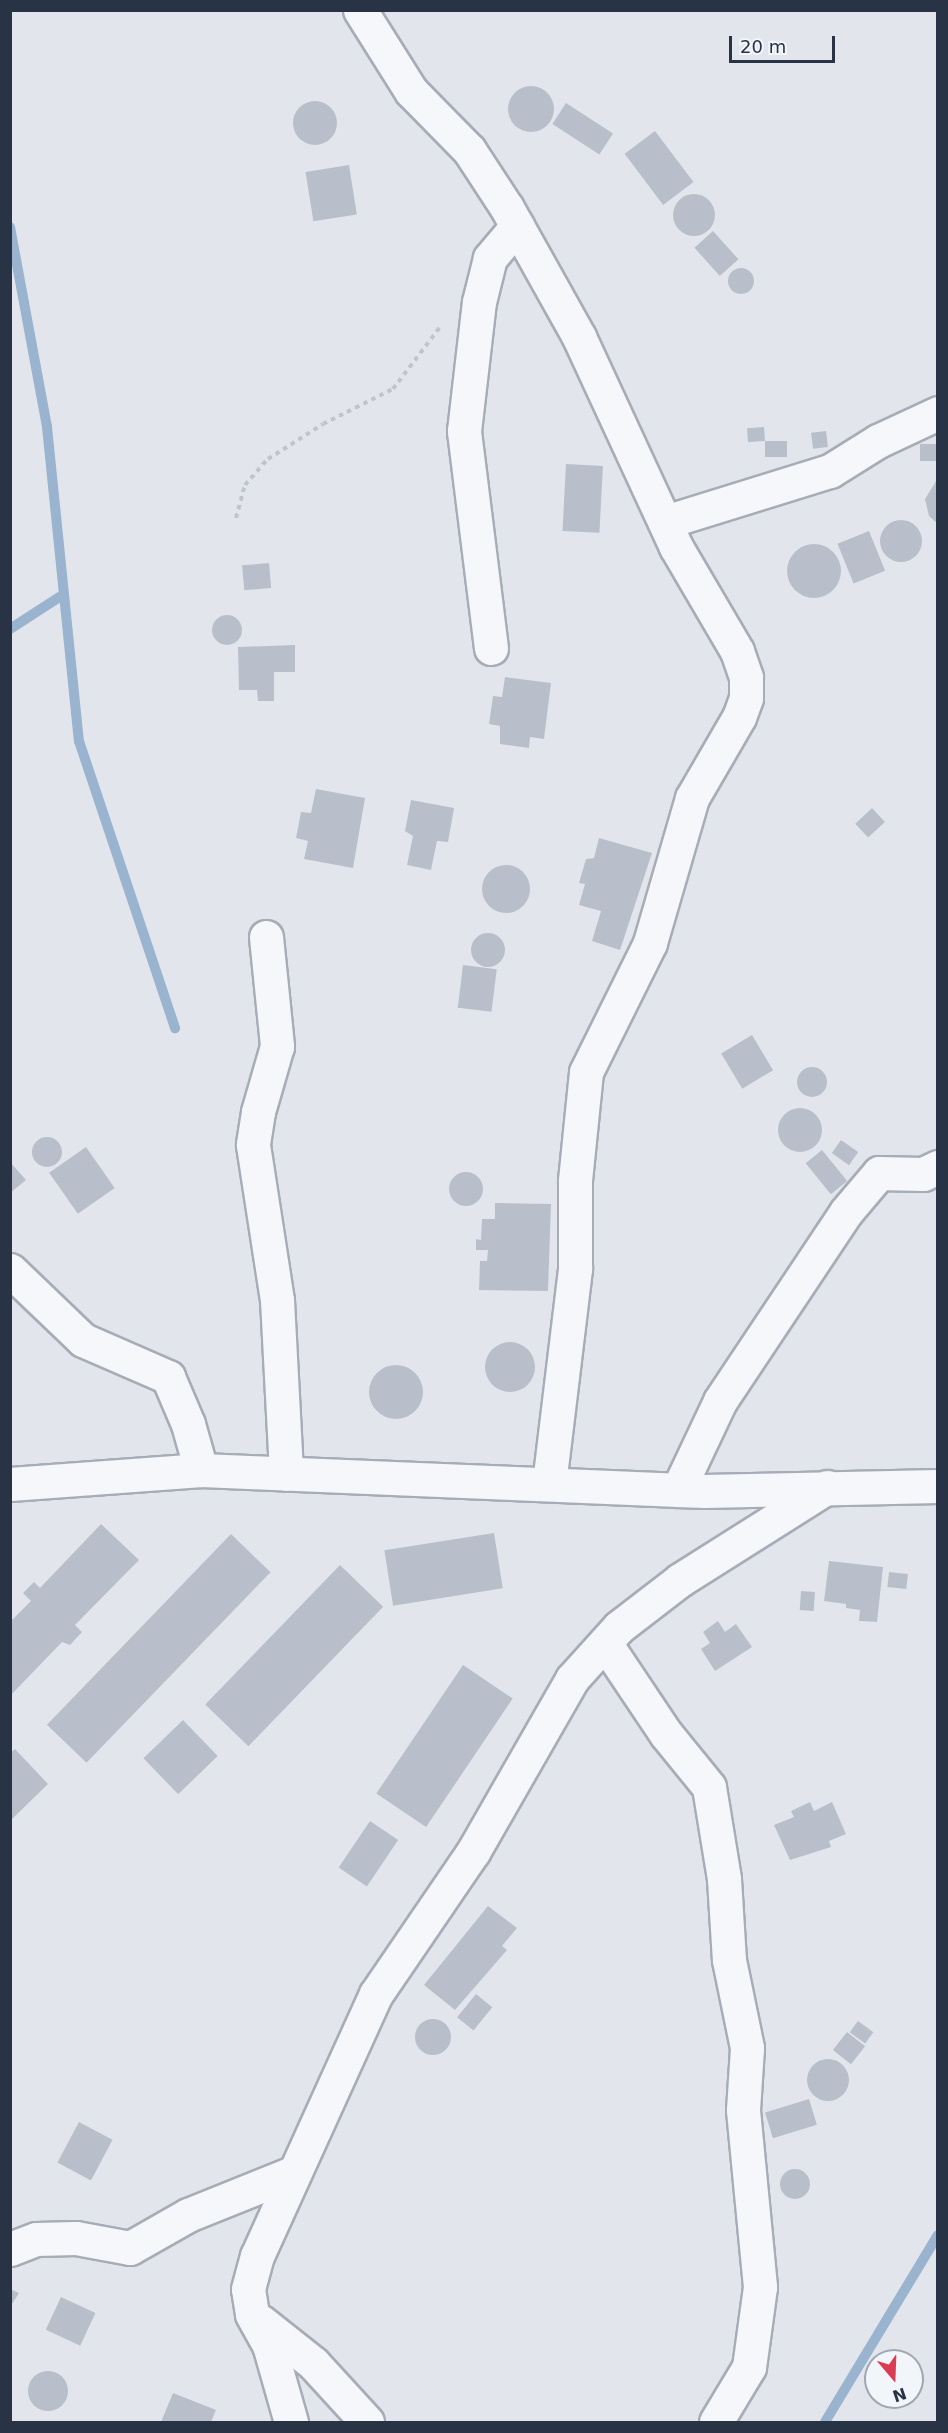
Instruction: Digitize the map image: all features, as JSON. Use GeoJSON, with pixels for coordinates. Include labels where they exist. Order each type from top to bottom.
{"type":"FeatureCollection","features":[{"type":"Feature","properties":{"kind":"street"},"geometry":{"type":"LineString","coordinates":[[360,10],[411,91],[470,150],[517,226],[579,337],[665,522],[708,607],[737,651],[746,677],[746,698],[692,798],[650,943],[586,1072],[577,1134],[575,1269],[549,1484]]}},
{"type":"Feature","properties":{"kind":"street"},"geometry":{"type":"LineString","coordinates":[[491,648],[464,431],[479,302],[490,258],[517,226]]}},
{"type":"Feature","properties":{"kind":"street"},"geometry":{"type":"LineString","coordinates":[[665,522],[830,471],[878,441],[938,413]]}},
{"type":"Feature","properties":{"kind":"street"},"geometry":{"type":"LineString","coordinates":[[266,938],[277,1046],[258,1112],[253,1145],[277,1300],[286,1474]]}},
{"type":"Feature","properties":{"kind":"street"},"geometry":{"type":"LineString","coordinates":[[678,1490],[720,1401],[846,1212],[879,1173],[923,1174],[938,1167]]}},
{"type":"Feature","properties":{"kind":"street"},"geometry":{"type":"LineString","coordinates":[[10,1269],[83,1340],[168,1377],[188,1424],[201,1470]]}},
{"type":"Feature","properties":{"kind":"street"},"geometry":{"type":"LineString","coordinates":[[10,1484],[201,1470],[678,1490],[938,1486]]}},
{"type":"Feature","properties":{"kind":"street"},"geometry":{"type":"LineString","coordinates":[[291,2422],[269,2345],[252,2314],[248,2289],[256,2256],[376,1994],[473,1852],[572,1678],[619,1627],[680,1580],[826,1487]]}},
{"type":"Feature","properties":{"kind":"street"},"geometry":{"type":"LineString","coordinates":[[605,1643],[666,1734],[709,1787],[724,1880],[729,1960],[747,2048],[743,2110],[760,2287],[749,2367],[716,2422]]}},
{"type":"Feature","properties":{"kind":"street"},"geometry":{"type":"LineString","coordinates":[[10,2249],[36,2239],[76,2238],[130,2248],[188,2215],[295,2172]]}},
{"type":"Feature","properties":{"kind":"street"},"geometry":{"type":"LineString","coordinates":[[252,2314],[313,2363],[367,2422]]}},
{"type":"Feature","properties":{"kind":"path"},"geometry":{"type":"LineString","coordinates":[[236,518],[245,485],[268,459],[323,424],[393,389],[441,326]]}},
{"type":"Feature","properties":{"kind":"building"},"geometry":{"type":"Polygon","coordinates":[[[536,86],[548,92],[553,100],[553,118],[548,126],[540,131],[526,132],[518,129],[511,122],[508,104],[511,96],[518,89],[536,86]]]}},
{"type":"Feature","properties":{"kind":"building"},"geometry":{"type":"Polygon","coordinates":[[[315,101],[331,107],[337,123],[331,139],[315,145],[299,139],[293,123],[299,107],[315,101]]]}},
{"type":"Feature","properties":{"kind":"building"},"geometry":{"type":"Polygon","coordinates":[[[566,103],[613,133],[599,154],[552,124],[566,103]]]}},
{"type":"Feature","properties":{"kind":"building"},"geometry":{"type":"Polygon","coordinates":[[[655,131],[694,182],[663,205],[625,154],[655,131]]]}},
{"type":"Feature","properties":{"kind":"building"},"geometry":{"type":"Polygon","coordinates":[[[349,165],[357,214],[313,221],[306,172],[349,165]]]}},
{"type":"Feature","properties":{"kind":"building"},"geometry":{"type":"Polygon","coordinates":[[[694,194],[702,195],[709,200],[714,207],[714,223],[709,230],[702,235],[694,236],[686,235],[679,230],[674,223],[673,215],[674,207],[679,200],[686,195],[694,194]]]}},
{"type":"Feature","properties":{"kind":"building"},"geometry":{"type":"Polygon","coordinates":[[[713,231],[738,259],[720,276],[694,248],[713,231]]]}},
{"type":"Feature","properties":{"kind":"building"},"geometry":{"type":"Polygon","coordinates":[[[741,268],[751,271],[754,281],[751,291],[741,294],[731,291],[728,281],[731,271],[741,268]]]}},
{"type":"Feature","properties":{"kind":"building"},"geometry":{"type":"Polygon","coordinates":[[[764,427],[765,441],[748,442],[747,428],[764,427]]]}},
{"type":"Feature","properties":{"kind":"building"},"geometry":{"type":"Polygon","coordinates":[[[826,431],[828,447],[813,449],[811,433],[826,431]]]}},
{"type":"Feature","properties":{"kind":"building"},"geometry":{"type":"Polygon","coordinates":[[[765,441],[787,441],[787,457],[765,457],[765,441]]]}},
{"type":"Feature","properties":{"kind":"building"},"geometry":{"type":"Polygon","coordinates":[[[920,444],[938,444],[938,461],[920,461],[920,444]]]}},
{"type":"Feature","properties":{"kind":"building"},"geometry":{"type":"Polygon","coordinates":[[[566,464],[603,466],[599,533],[562,531],[566,464]]]}},
{"type":"Feature","properties":{"kind":"building"},"geometry":{"type":"Polygon","coordinates":[[[938,478],[938,524],[929,516],[925,499],[938,478]]]}},
{"type":"Feature","properties":{"kind":"building"},"geometry":{"type":"Polygon","coordinates":[[[901,520],[916,526],[922,541],[916,556],[901,562],[886,556],[880,541],[886,526],[901,520]]]}},
{"type":"Feature","properties":{"kind":"building"},"geometry":{"type":"Polygon","coordinates":[[[869,531],[885,571],[854,584],[837,544],[869,531]]]}},
{"type":"Feature","properties":{"kind":"building"},"geometry":{"type":"Polygon","coordinates":[[[809,544],[819,544],[829,548],[837,556],[841,571],[837,586],[829,594],[819,598],[809,598],[799,594],[791,586],[787,576],[787,566],[791,556],[799,548],[809,544]]]}},
{"type":"Feature","properties":{"kind":"building"},"geometry":{"type":"Polygon","coordinates":[[[269,563],[271,588],[244,590],[242,565],[269,563]]]}},
{"type":"Feature","properties":{"kind":"building"},"geometry":{"type":"Polygon","coordinates":[[[227,615],[238,619],[242,630],[238,641],[227,645],[216,641],[212,630],[216,619],[227,615]]]}},
{"type":"Feature","properties":{"kind":"building"},"geometry":{"type":"Polygon","coordinates":[[[295,645],[295,672],[274,672],[274,701],[258,701],[257,690],[239,690],[238,647],[295,645]]]}},
{"type":"Feature","properties":{"kind":"building"},"geometry":{"type":"Polygon","coordinates":[[[505,677],[551,683],[544,739],[530,737],[529,748],[500,744],[500,726],[489,724],[493,696],[502,697],[505,677]]]}},
{"type":"Feature","properties":{"kind":"building"},"geometry":{"type":"Polygon","coordinates":[[[316,789],[365,798],[353,868],[304,859],[308,841],[296,838],[301,812],[311,813],[316,789]]]}},
{"type":"Feature","properties":{"kind":"building"},"geometry":{"type":"Polygon","coordinates":[[[411,800],[454,808],[448,842],[437,841],[431,870],[407,865],[413,836],[405,831],[411,800]]]}},
{"type":"Feature","properties":{"kind":"building"},"geometry":{"type":"Polygon","coordinates":[[[872,808],[885,822],[868,838],[855,824],[872,808]]]}},
{"type":"Feature","properties":{"kind":"building"},"geometry":{"type":"Polygon","coordinates":[[[599,838],[652,853],[620,950],[592,941],[601,911],[579,905],[585,884],[579,883],[586,859],[594,858],[599,838]]]}},
{"type":"Feature","properties":{"kind":"building"},"geometry":{"type":"Polygon","coordinates":[[[506,865],[523,872],[530,889],[523,906],[506,913],[489,906],[482,889],[489,872],[506,865]]]}},
{"type":"Feature","properties":{"kind":"building"},"geometry":{"type":"Polygon","coordinates":[[[488,933],[500,938],[505,950],[500,962],[488,967],[476,962],[471,950],[476,938],[488,933]]]}},
{"type":"Feature","properties":{"kind":"building"},"geometry":{"type":"Polygon","coordinates":[[[463,965],[497,969],[492,1012],[458,1008],[463,965]]]}},
{"type":"Feature","properties":{"kind":"building"},"geometry":{"type":"Polygon","coordinates":[[[752,1035],[773,1070],[742,1089],[721,1054],[752,1035]]]}},
{"type":"Feature","properties":{"kind":"building"},"geometry":{"type":"Polygon","coordinates":[[[812,1067],[818,1068],[826,1076],[826,1088],[818,1096],[812,1097],[806,1096],[798,1088],[797,1082],[798,1076],[806,1068],[812,1067]]]}},
{"type":"Feature","properties":{"kind":"building"},"geometry":{"type":"Polygon","coordinates":[[[800,1108],[809,1109],[816,1114],[821,1121],[821,1139],[816,1146],[809,1151],[800,1152],[791,1151],[784,1146],[779,1139],[778,1130],[779,1121],[784,1114],[791,1109],[800,1108]]]}},
{"type":"Feature","properties":{"kind":"building"},"geometry":{"type":"Polygon","coordinates":[[[47,1137],[58,1141],[62,1152],[58,1163],[47,1167],[36,1163],[32,1152],[36,1141],[47,1137]]]}},
{"type":"Feature","properties":{"kind":"building"},"geometry":{"type":"Polygon","coordinates":[[[841,1140],[858,1152],[849,1165],[832,1153],[841,1140]]]}},
{"type":"Feature","properties":{"kind":"building"},"geometry":{"type":"Polygon","coordinates":[[[86,1147],[115,1188],[78,1214],[49,1173],[86,1147]]]}},
{"type":"Feature","properties":{"kind":"building"},"geometry":{"type":"Polygon","coordinates":[[[822,1150],[847,1181],[831,1194],[806,1163],[822,1150]]]}},
{"type":"Feature","properties":{"kind":"building"},"geometry":{"type":"Polygon","coordinates":[[[10,1162],[26,1180],[10,1193],[10,1162]]]}},
{"type":"Feature","properties":{"kind":"building"},"geometry":{"type":"Polygon","coordinates":[[[466,1172],[478,1177],[483,1189],[478,1201],[466,1206],[454,1201],[449,1189],[454,1177],[466,1172]]]}},
{"type":"Feature","properties":{"kind":"building"},"geometry":{"type":"Polygon","coordinates":[[[495,1203],[551,1204],[548,1291],[479,1290],[480,1261],[487,1261],[488,1250],[476,1250],[476,1239],[481,1240],[482,1219],[495,1219],[495,1203]]]}},
{"type":"Feature","properties":{"kind":"building"},"geometry":{"type":"Polygon","coordinates":[[[505,1342],[515,1342],[528,1349],[535,1362],[535,1372],[528,1385],[515,1392],[505,1392],[496,1388],[489,1381],[485,1372],[485,1362],[489,1353],[496,1346],[505,1342]]]}},
{"type":"Feature","properties":{"kind":"building"},"geometry":{"type":"Polygon","coordinates":[[[396,1365],[406,1367],[415,1373],[421,1382],[423,1392],[421,1402],[415,1411],[406,1417],[396,1419],[386,1417],[377,1411],[371,1402],[369,1392],[371,1382],[377,1373],[386,1367],[396,1365]]]}},
{"type":"Feature","properties":{"kind":"building"},"geometry":{"type":"Polygon","coordinates":[[[101,1524],[139,1560],[75,1625],[82,1632],[70,1645],[62,1642],[10,1696],[10,1622],[31,1601],[23,1593],[34,1582],[40,1588],[101,1524]]]}},
{"type":"Feature","properties":{"kind":"building"},"geometry":{"type":"Polygon","coordinates":[[[494,1533],[503,1588],[393,1606],[384,1550],[494,1533]]]}},
{"type":"Feature","properties":{"kind":"building"},"geometry":{"type":"Polygon","coordinates":[[[231,1534],[271,1572],[86,1763],[47,1725],[231,1534]]]}},
{"type":"Feature","properties":{"kind":"building"},"geometry":{"type":"Polygon","coordinates":[[[829,1561],[883,1567],[877,1622],[859,1621],[860,1610],[846,1608],[846,1604],[824,1601],[829,1561]]]}},
{"type":"Feature","properties":{"kind":"building"},"geometry":{"type":"Polygon","coordinates":[[[340,1565],[383,1607],[248,1746],[205,1705],[340,1565]]]}},
{"type":"Feature","properties":{"kind":"building"},"geometry":{"type":"Polygon","coordinates":[[[889,1572],[908,1574],[906,1589],[887,1587],[889,1572]]]}},
{"type":"Feature","properties":{"kind":"building"},"geometry":{"type":"Polygon","coordinates":[[[801,1591],[815,1592],[814,1611],[800,1610],[801,1591]]]}},
{"type":"Feature","properties":{"kind":"building"},"geometry":{"type":"Polygon","coordinates":[[[718,1621],[725,1632],[736,1624],[752,1647],[715,1671],[701,1649],[710,1643],[703,1632],[718,1621]]]}},
{"type":"Feature","properties":{"kind":"building"},"geometry":{"type":"Polygon","coordinates":[[[463,1665],[513,1699],[426,1827],[376,1794],[463,1665]]]}},
{"type":"Feature","properties":{"kind":"building"},"geometry":{"type":"Polygon","coordinates":[[[183,1720],[218,1756],[178,1794],[143,1758],[183,1720]]]}},
{"type":"Feature","properties":{"kind":"building"},"geometry":{"type":"Polygon","coordinates":[[[15,1749],[48,1784],[10,1821],[10,1753],[15,1749]]]}},
{"type":"Feature","properties":{"kind":"building"},"geometry":{"type":"Polygon","coordinates":[[[810,1802],[814,1811],[832,1802],[846,1834],[829,1841],[831,1847],[790,1860],[774,1825],[794,1817],[791,1811],[810,1802]]]}},
{"type":"Feature","properties":{"kind":"building"},"geometry":{"type":"Polygon","coordinates":[[[370,1821],[398,1840],[367,1886],[339,1867],[370,1821]]]}},
{"type":"Feature","properties":{"kind":"building"},"geometry":{"type":"Polygon","coordinates":[[[488,1906],[517,1928],[502,1946],[507,1950],[455,2010],[424,1985],[488,1906]]]}},
{"type":"Feature","properties":{"kind":"building"},"geometry":{"type":"Polygon","coordinates":[[[476,1994],[492,2007],[473,2031],[457,2017],[476,1994]]]}},
{"type":"Feature","properties":{"kind":"building"},"geometry":{"type":"Polygon","coordinates":[[[433,2019],[446,2024],[451,2037],[446,2050],[433,2055],[420,2050],[415,2037],[420,2024],[433,2019]]]}},
{"type":"Feature","properties":{"kind":"building"},"geometry":{"type":"Polygon","coordinates":[[[858,2021],[873,2032],[865,2043],[850,2032],[858,2021]]]}},
{"type":"Feature","properties":{"kind":"building"},"geometry":{"type":"Polygon","coordinates":[[[847,2032],[865,2046],[851,2064],[833,2050],[847,2032]]]}},
{"type":"Feature","properties":{"kind":"building"},"geometry":{"type":"Polygon","coordinates":[[[828,2059],[836,2060],[843,2065],[848,2072],[848,2088],[843,2095],[836,2100],[828,2101],[820,2100],[813,2095],[808,2088],[807,2080],[808,2072],[813,2065],[820,2060],[828,2059]]]}},
{"type":"Feature","properties":{"kind":"building"},"geometry":{"type":"Polygon","coordinates":[[[809,2099],[817,2125],[773,2138],[765,2112],[809,2099]]]}},
{"type":"Feature","properties":{"kind":"building"},"geometry":{"type":"Polygon","coordinates":[[[79,2122],[113,2140],[91,2180],[57,2163],[79,2122]]]}},
{"type":"Feature","properties":{"kind":"building"},"geometry":{"type":"Polygon","coordinates":[[[795,2169],[805,2174],[810,2184],[805,2194],[795,2199],[785,2194],[780,2184],[785,2174],[795,2169]]]}},
{"type":"Feature","properties":{"kind":"building"},"geometry":{"type":"Polygon","coordinates":[[[10,2289],[19,2293],[10,2307],[10,2289]]]}},
{"type":"Feature","properties":{"kind":"building"},"geometry":{"type":"Polygon","coordinates":[[[61,2297],[95,2313],[80,2346],[46,2330],[61,2297]]]}},
{"type":"Feature","properties":{"kind":"building"},"geometry":{"type":"Polygon","coordinates":[[[48,2371],[56,2372],[62,2377],[67,2383],[67,2399],[62,2405],[56,2410],[48,2411],[40,2410],[34,2405],[29,2399],[28,2391],[29,2383],[34,2377],[40,2372],[48,2371]]]}},
{"type":"Feature","properties":{"kind":"building"},"geometry":{"type":"Polygon","coordinates":[[[173,2393],[216,2410],[211,2422],[161,2422],[173,2393]]]}},
{"type":"Feature","properties":{"kind":"waterway"},"geometry":{"type":"LineString","coordinates":[[10,227],[47,427],[79,741],[175,1028]]}},
{"type":"Feature","properties":{"kind":"waterway"},"geometry":{"type":"LineString","coordinates":[[10,629],[64,594]]}},
{"type":"Feature","properties":{"kind":"waterway"},"geometry":{"type":"LineString","coordinates":[[825,2422],[938,2235]]}}]}
